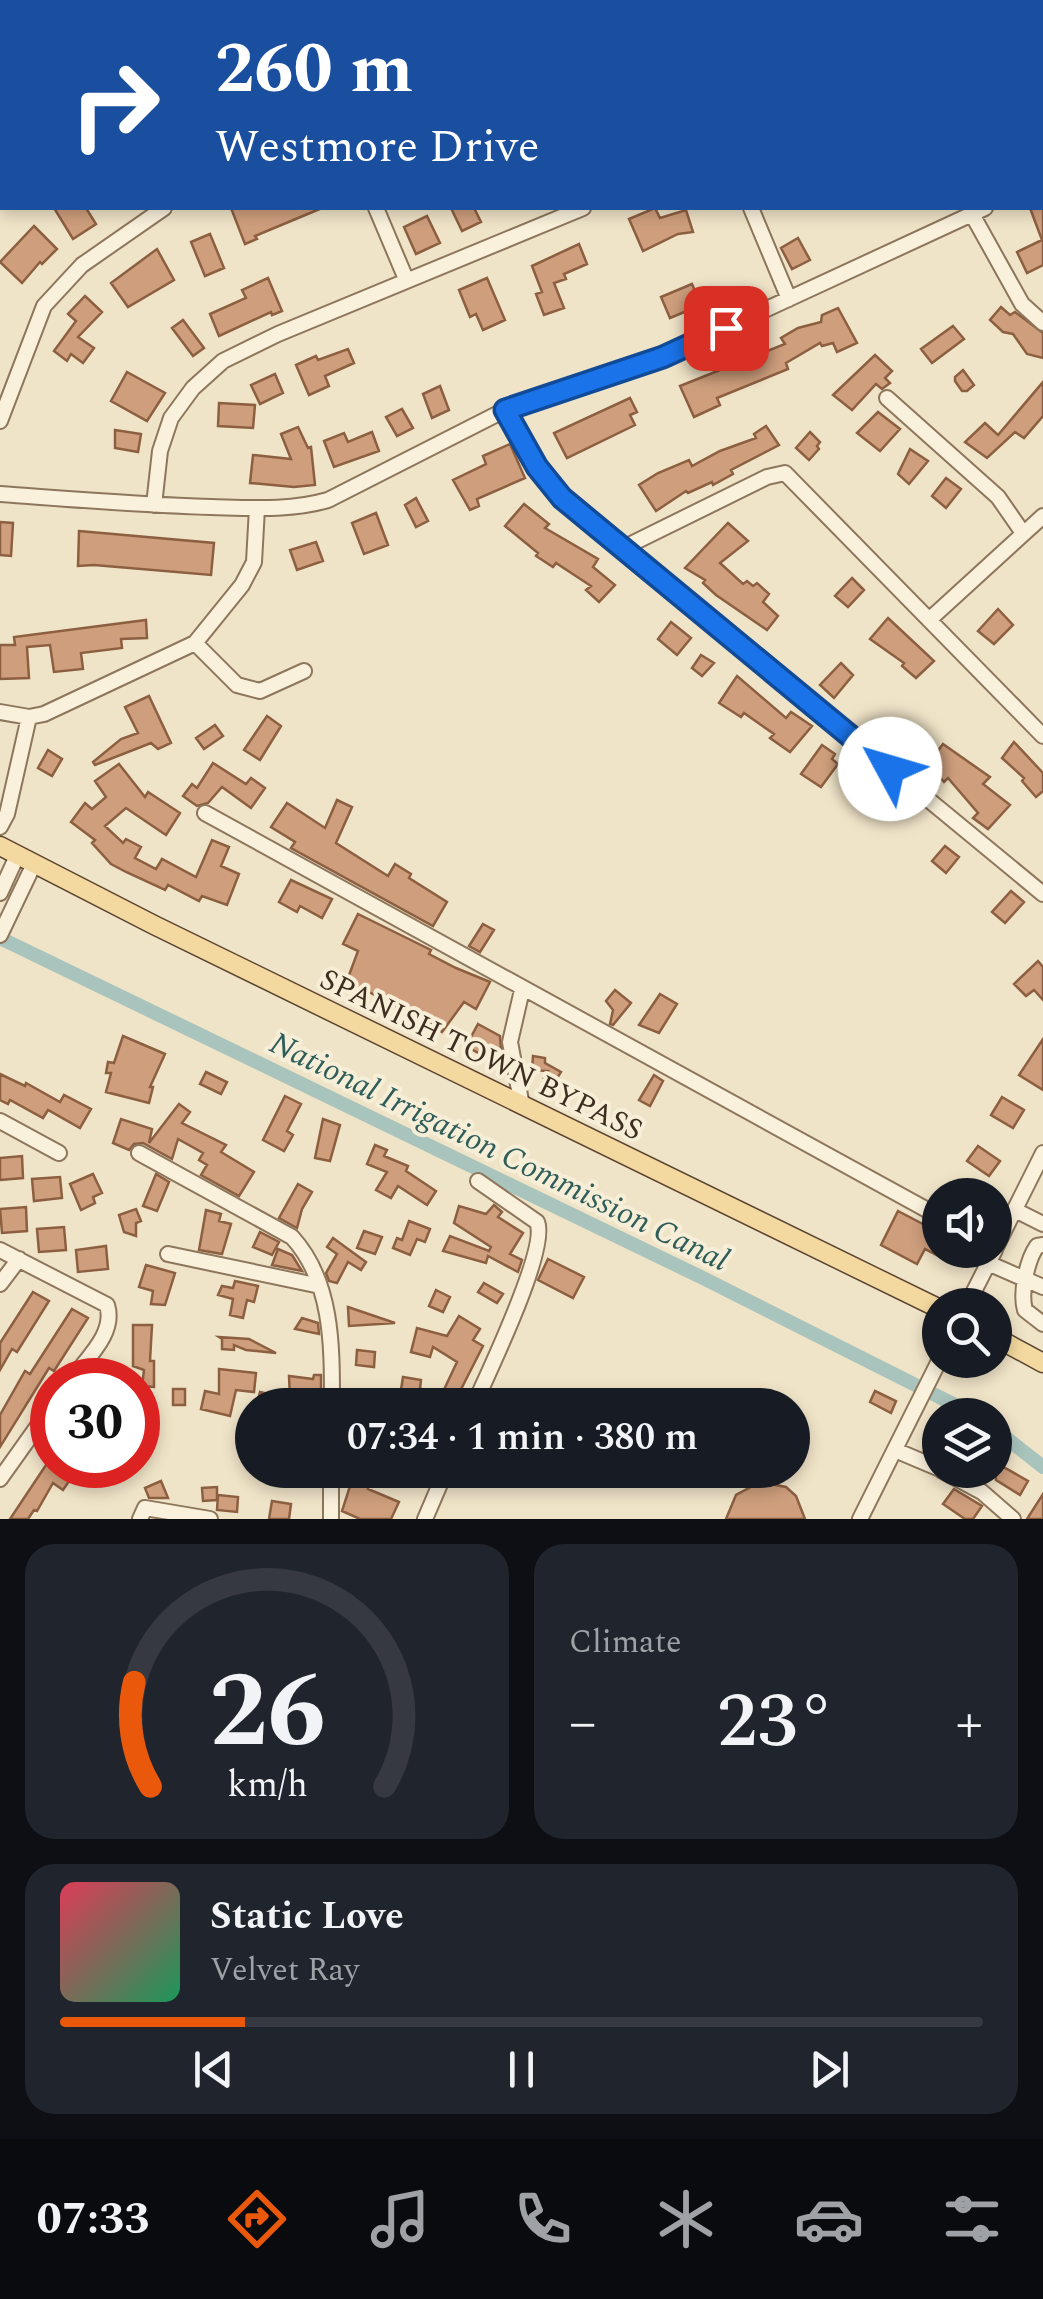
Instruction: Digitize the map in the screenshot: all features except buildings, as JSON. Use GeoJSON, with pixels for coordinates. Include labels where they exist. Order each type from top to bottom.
{"type":"FeatureCollection","features":[{"type":"Feature","properties":{"kind":"main road","name":"SPANISH TOWN BYPASS"},"geometry":{"type":"LineString","coordinates":[[0,846],[922,1300]]}},
{"type":"Feature","properties":{"kind":"main road"},"geometry":{"type":"LineString","coordinates":[[1012,1347],[1043,1364]]}},
{"type":"Feature","properties":{"kind":"street"},"geometry":{"type":"LineString","coordinates":[[0,422],[44,306],[82,265],[161,210]]}},
{"type":"Feature","properties":{"kind":"street"},"geometry":{"type":"LineString","coordinates":[[377,210],[406,279]]}},
{"type":"Feature","properties":{"kind":"street"},"geometry":{"type":"LineString","coordinates":[[154,505],[160,451],[171,418],[193,388],[223,361],[406,279],[577,210]]}},
{"type":"Feature","properties":{"kind":"street"},"geometry":{"type":"LineString","coordinates":[[751,210],[788,299]]}},
{"type":"Feature","properties":{"kind":"street"},"geometry":{"type":"LineString","coordinates":[[0,494],[257,508],[303,507],[328,500],[505,410],[663,357],[978,212],[1022,304],[1043,322]]}},
{"type":"Feature","properties":{"kind":"street"},"geometry":{"type":"LineString","coordinates":[[887,398],[998,497],[1023,532]]}},
{"type":"Feature","properties":{"kind":"street"},"geometry":{"type":"LineString","coordinates":[[505,410],[537,467],[562,498],[1042,890]]}},
{"type":"Feature","properties":{"kind":"street"},"geometry":{"type":"LineString","coordinates":[[621,549],[767,477],[785,474],[1043,736]]}},
{"type":"Feature","properties":{"kind":"street"},"geometry":{"type":"LineString","coordinates":[[0,712],[29,717],[44,714],[195,644],[242,585],[254,562],[257,508]]}},
{"type":"Feature","properties":{"kind":"street"},"geometry":{"type":"LineString","coordinates":[[929,620],[1043,516]]}},
{"type":"Feature","properties":{"kind":"street"},"geometry":{"type":"LineString","coordinates":[[195,644],[237,685],[260,691],[304,671]]}},
{"type":"Feature","properties":{"kind":"street"},"geometry":{"type":"LineString","coordinates":[[0,827],[7,814],[29,717]]}},
{"type":"Feature","properties":{"kind":"street"},"geometry":{"type":"LineString","coordinates":[[205,813],[922,1207]]}},
{"type":"Feature","properties":{"kind":"street"},"geometry":{"type":"LineString","coordinates":[[0,893],[26,860]]}},
{"type":"Feature","properties":{"kind":"street"},"geometry":{"type":"LineString","coordinates":[[0,935],[26,860]]}},
{"type":"Feature","properties":{"kind":"street"},"geometry":{"type":"LineString","coordinates":[[522,990],[510,1042],[522,1106]]}},
{"type":"Feature","properties":{"kind":"street"},"geometry":{"type":"LineString","coordinates":[[0,1122],[59,1153]]}},
{"type":"Feature","properties":{"kind":"street"},"geometry":{"type":"LineString","coordinates":[[139,1153],[292,1237],[310,1258],[330,1330],[332,1388]]}},
{"type":"Feature","properties":{"kind":"street"},"geometry":{"type":"LineString","coordinates":[[1012,1214],[1043,1154]]}},
{"type":"Feature","properties":{"kind":"street"},"geometry":{"type":"LineString","coordinates":[[478,1181],[537,1222],[541,1232],[524,1289],[481,1388]]}},
{"type":"Feature","properties":{"kind":"street"},"geometry":{"type":"LineString","coordinates":[[1014,1210],[1043,1224]]}},
{"type":"Feature","properties":{"kind":"street"},"geometry":{"type":"LineString","coordinates":[[1043,1245],[1032,1253],[1022,1300],[1025,1310],[1043,1324]]}},
{"type":"Feature","properties":{"kind":"street"},"geometry":{"type":"LineString","coordinates":[[0,1250],[107,1305],[111,1318],[108,1329],[87,1358]]}},
{"type":"Feature","properties":{"kind":"street"},"geometry":{"type":"LineString","coordinates":[[168,1254],[320,1286]]}},
{"type":"Feature","properties":{"kind":"street"},"geometry":{"type":"LineString","coordinates":[[0,1284],[19,1258]]}},
{"type":"Feature","properties":{"kind":"street"},"geometry":{"type":"LineString","coordinates":[[1012,1268],[1026,1282],[1043,1287]]}},
{"type":"Feature","properties":{"kind":"street"},"geometry":{"type":"LineString","coordinates":[[860,1519],[931,1378]]}},
{"type":"Feature","properties":{"kind":"street"},"geometry":{"type":"LineString","coordinates":[[0,1480],[30,1437]]}},
{"type":"Feature","properties":{"kind":"street"},"geometry":{"type":"LineString","coordinates":[[895,1450],[922,1462]]}},
{"type":"Feature","properties":{"kind":"street"},"geometry":{"type":"LineString","coordinates":[[331,1488],[331,1519]]}},
{"type":"Feature","properties":{"kind":"street"},"geometry":{"type":"LineString","coordinates":[[426,1519],[439,1488]]}},
{"type":"Feature","properties":{"kind":"street"},"geometry":{"type":"LineString","coordinates":[[975,1488],[1013,1519]]}},
{"type":"Feature","properties":{"kind":"street"},"geometry":{"type":"LineString","coordinates":[[142,1514],[210,1519]]}},
{"type":"Feature","properties":{"kind":"waterway","name":"National Irrigation Commission Canal"},"geometry":{"type":"LineString","coordinates":[[0,938],[703,1278],[941,1398]]}},
{"type":"Feature","properties":{"kind":"waterway","name":"National Irrigation Commission Canal"},"geometry":{"type":"LineString","coordinates":[[1012,1442],[1043,1467]]}},
{"type":"Feature","properties":{"kind":"route"},"geometry":{"type":"LineString","coordinates":[[726,328],[663,357],[505,410],[537,467],[562,498],[890,769]]}}]}
